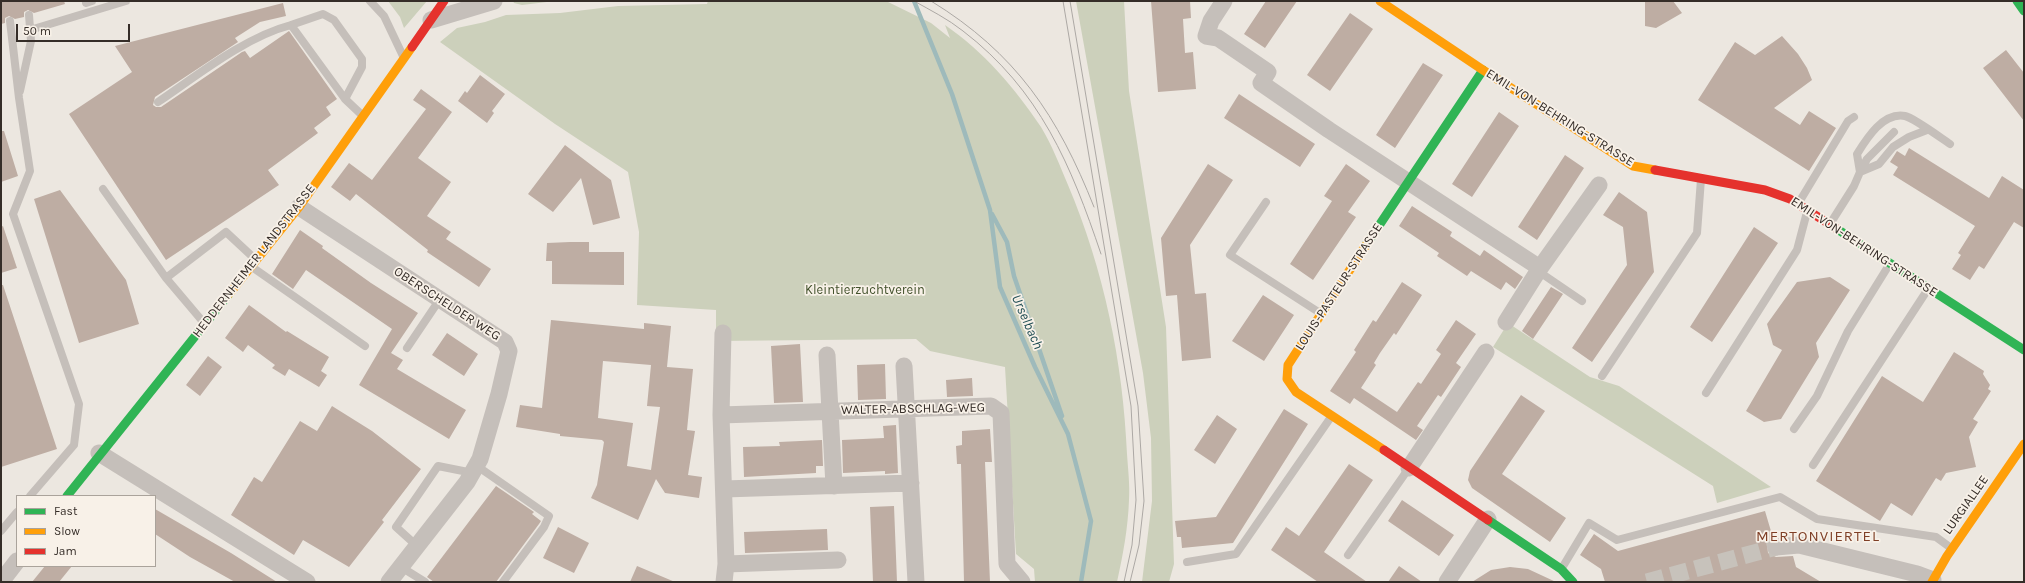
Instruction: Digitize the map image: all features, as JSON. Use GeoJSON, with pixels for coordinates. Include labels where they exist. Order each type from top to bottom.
{"type":"FeatureCollection","features":[{"type":"Feature","properties":{"kind":"street","name":"HEDDERNHEIMER LANDSTRASSE"},"geometry":{"type":"LineString","coordinates":[[67,495],[99,453],[299,207],[444,1]]}},
{"type":"Feature","properties":{"kind":"street"},"geometry":{"type":"LineString","coordinates":[[431,20],[494,1]]}},
{"type":"Feature","properties":{"kind":"street"},"geometry":{"type":"LineString","coordinates":[[1224,1],[1211,21],[1206,36],[1218,38],[1268,72],[1261,83],[1539,270]]}},
{"type":"Feature","properties":{"kind":"street","name":"EMIL-VON-BEHRING-STRASSE"},"geometry":{"type":"LineString","coordinates":[[1380,1],[1483,70],[1633,166],[1765,190],[1790,199],[2024,350]]}},
{"type":"Feature","properties":{"kind":"street"},"geometry":{"type":"LineString","coordinates":[[2017,1],[2024,11]]}},
{"type":"Feature","properties":{"kind":"street","name":"LOUIS-PASTEUR-STRASSE"},"geometry":{"type":"LineString","coordinates":[[1483,70],[1320,313],[1288,365],[1287,379],[1296,392],[1331,417],[1488,519],[1561,569],[1573,582]]}},
{"type":"Feature","properties":{"kind":"street"},"geometry":{"type":"LineString","coordinates":[[1506,322],[1539,270],[1599,185]]}},
{"type":"Feature","properties":{"kind":"street","name":"OBERSCHELDER WEG"},"geometry":{"type":"LineString","coordinates":[[299,207],[505,342],[509,351],[499,394],[475,470],[388,582]]}},
{"type":"Feature","properties":{"kind":"street"},"geometry":{"type":"LineString","coordinates":[[723,333],[721,415],[726,564],[724,582]]}},
{"type":"Feature","properties":{"kind":"street"},"geometry":{"type":"LineString","coordinates":[[1410,468],[1486,352]]}},
{"type":"Feature","properties":{"kind":"street"},"geometry":{"type":"LineString","coordinates":[[827,355],[834,486]]}},
{"type":"Feature","properties":{"kind":"street"},"geometry":{"type":"LineString","coordinates":[[904,366],[908,408],[916,582]]}},
{"type":"Feature","properties":{"kind":"street","name":"WALTER-ABSCHLAG-WEG"},"geometry":{"type":"LineString","coordinates":[[721,415],[830,410],[991,406],[1001,413],[1007,564],[1022,582]]}},
{"type":"Feature","properties":{"kind":"street","name":"LURGIALLEE"},"geometry":{"type":"LineString","coordinates":[[1933,581],[1952,549],[2024,444]]}},
{"type":"Feature","properties":{"kind":"street"},"geometry":{"type":"LineString","coordinates":[[99,453],[307,582]]}},
{"type":"Feature","properties":{"kind":"street"},"geometry":{"type":"LineString","coordinates":[[724,490],[911,483]]}},
{"type":"Feature","properties":{"kind":"street"},"geometry":{"type":"LineString","coordinates":[[1447,582],[1488,519]]}},
{"type":"Feature","properties":{"kind":"street"},"geometry":{"type":"LineString","coordinates":[[1776,547],[1799,545],[1917,574],[1933,581]]}},
{"type":"Feature","properties":{"kind":"street"},"geometry":{"type":"LineString","coordinates":[[726,564],[838,560]]}},
{"type":"Feature","properties":{"kind":"street"},"geometry":{"type":"LineString","coordinates":[[1,582],[16,562]]}},
{"type":"Feature","properties":{"kind":"lane"},"geometry":{"type":"LineString","coordinates":[[30,30],[126,1]]}},
{"type":"Feature","properties":{"kind":"lane"},"geometry":{"type":"LineString","coordinates":[[370,1],[384,16],[404,59]]}},
{"type":"Feature","properties":{"kind":"lane"},"geometry":{"type":"LineString","coordinates":[[158,102],[253,39],[274,29],[323,14],[334,20],[362,59],[362,67],[345,99]]}},
{"type":"Feature","properties":{"kind":"lane"},"geometry":{"type":"LineString","coordinates":[[18,98],[31,41],[29,15]]}},
{"type":"Feature","properties":{"kind":"lane"},"geometry":{"type":"LineString","coordinates":[[10,21],[18,98],[30,171],[13,214],[78,404],[74,445],[31,495]]}},
{"type":"Feature","properties":{"kind":"lane"},"geometry":{"type":"LineString","coordinates":[[291,25],[345,99],[363,117]]}},
{"type":"Feature","properties":{"kind":"lane"},"geometry":{"type":"LineString","coordinates":[[1860,172],[1857,154],[1879,126],[1894,116],[1907,116],[1950,144]]}},
{"type":"Feature","properties":{"kind":"lane"},"geometry":{"type":"LineString","coordinates":[[1798,204],[1848,121],[1854,117]]}},
{"type":"Feature","properties":{"kind":"lane"},"geometry":{"type":"LineString","coordinates":[[1860,172],[1880,164],[1893,147],[1909,137],[1927,130]]}},
{"type":"Feature","properties":{"kind":"lane"},"geometry":{"type":"LineString","coordinates":[[1830,225],[1854,186],[1867,158],[1894,132]]}},
{"type":"Feature","properties":{"kind":"lane"},"geometry":{"type":"LineString","coordinates":[[1602,376],[1697,233],[1701,178]]}},
{"type":"Feature","properties":{"kind":"lane"},"geometry":{"type":"LineString","coordinates":[[103,189],[166,278],[205,323]]}},
{"type":"Feature","properties":{"kind":"lane"},"geometry":{"type":"LineString","coordinates":[[1266,202],[1230,255],[1320,313]]}},
{"type":"Feature","properties":{"kind":"lane"},"geometry":{"type":"LineString","coordinates":[[1706,393],[1797,250],[1808,211]]}},
{"type":"Feature","properties":{"kind":"lane"},"geometry":{"type":"LineString","coordinates":[[166,278],[226,232],[253,263],[365,346]]}},
{"type":"Feature","properties":{"kind":"lane"},"geometry":{"type":"LineString","coordinates":[[1794,429],[1817,396],[1848,331],[1890,264]]}},
{"type":"Feature","properties":{"kind":"lane"},"geometry":{"type":"LineString","coordinates":[[1539,270],[1582,301]]}},
{"type":"Feature","properties":{"kind":"lane"},"geometry":{"type":"LineString","coordinates":[[1813,465],[1929,289]]}},
{"type":"Feature","properties":{"kind":"lane"},"geometry":{"type":"LineString","coordinates":[[407,348],[440,299]]}},
{"type":"Feature","properties":{"kind":"lane"},"geometry":{"type":"LineString","coordinates":[[1187,562],[1236,554],[1331,417]]}},
{"type":"Feature","properties":{"kind":"lane"},"geometry":{"type":"LineString","coordinates":[[417,546],[396,527],[438,466],[475,470],[549,516],[544,527],[503,582]]}},
{"type":"Feature","properties":{"kind":"lane"},"geometry":{"type":"LineString","coordinates":[[1348,556],[1410,468]]}},
{"type":"Feature","properties":{"kind":"lane"},"geometry":{"type":"LineString","coordinates":[[1561,569],[1589,523],[1617,540],[1780,496],[1817,519],[1936,536],[1952,549]]}},
{"type":"Feature","properties":{"kind":"lane"},"geometry":{"type":"LineString","coordinates":[[1,531],[16,513]]}},
{"type":"Feature","properties":{"kind":"lane"},"geometry":{"type":"LineString","coordinates":[[401,567],[424,582]]}},
{"type":"Feature","properties":{"kind":"green space"},"geometry":{"type":"Polygon","coordinates":[[[388,1],[427,1],[404,28],[400,17],[388,1]]]}},
{"type":"Feature","properties":{"kind":"green space"},"geometry":{"type":"Polygon","coordinates":[[[513,1],[555,1],[522,5],[514,3],[513,1]]]}},
{"type":"Feature","properties":{"kind":"green space","name":"Kleintierzuchtverein"},"geometry":{"type":"Polygon","coordinates":[[[708,1],[886,1],[931,23],[950,38],[945,25],[986,59],[1021,98],[1045,134],[1068,185],[1092,250],[1110,317],[1125,420],[1129,489],[1126,531],[1117,582],[1035,582],[1034,569],[1016,554],[1005,367],[930,351],[916,339],[716,341],[716,310],[637,305],[639,232],[628,172],[555,124],[440,42],[457,28],[485,22],[506,15],[560,13],[618,6],[707,4],[708,1]]]}},
{"type":"Feature","properties":{"kind":"green space"},"geometry":{"type":"Polygon","coordinates":[[[1076,1],[1124,1],[1129,91],[1166,327],[1174,564],[1169,582],[1142,582],[1152,501],[1151,438],[1143,373],[1076,1]]]}},
{"type":"Feature","properties":{"kind":"green space"},"geometry":{"type":"Polygon","coordinates":[[[1508,323],[1590,377],[1619,386],[1771,487],[1717,503],[1713,486],[1493,347],[1508,323]]]}},
{"type":"Feature","properties":{"kind":"building"},"geometry":{"type":"Polygon","coordinates":[[[1,1],[64,1],[65,4],[34,13],[28,10],[24,12],[24,17],[15,19],[9,16],[5,18],[5,23],[1,24],[1,1]]]}},
{"type":"Feature","properties":{"kind":"building"},"geometry":{"type":"Polygon","coordinates":[[[1151,1],[1190,1],[1191,18],[1183,19],[1185,53],[1193,52],[1196,89],[1158,92],[1151,1]]]}},
{"type":"Feature","properties":{"kind":"building"},"geometry":{"type":"Polygon","coordinates":[[[1266,1],[1297,1],[1265,48],[1244,34],[1266,1]]]}},
{"type":"Feature","properties":{"kind":"building"},"geometry":{"type":"Polygon","coordinates":[[[1645,1],[1673,1],[1682,13],[1656,28],[1645,26],[1645,1]]]}},
{"type":"Feature","properties":{"kind":"building"},"geometry":{"type":"Polygon","coordinates":[[[283,3],[286,16],[260,22],[235,38],[238,42],[155,97],[153,105],[156,107],[161,107],[242,52],[245,51],[250,58],[289,31],[337,99],[326,107],[331,115],[314,128],[318,133],[268,170],[279,185],[166,260],[69,114],[132,72],[115,46],[283,3]]]}},
{"type":"Feature","properties":{"kind":"building"},"geometry":{"type":"Polygon","coordinates":[[[1350,13],[1373,29],[1330,91],[1307,75],[1350,13]]]}},
{"type":"Feature","properties":{"kind":"building"},"geometry":{"type":"Polygon","coordinates":[[[1782,36],[1798,54],[1807,68],[1812,80],[1774,108],[1800,125],[1809,111],[1836,128],[1809,171],[1698,100],[1735,42],[1755,55],[1782,36]]]}},
{"type":"Feature","properties":{"kind":"building"},"geometry":{"type":"Polygon","coordinates":[[[2006,50],[2024,73],[2024,121],[1983,68],[2006,50]]]}},
{"type":"Feature","properties":{"kind":"building"},"geometry":{"type":"Polygon","coordinates":[[[1423,63],[1443,75],[1395,148],[1376,135],[1423,63]]]}},
{"type":"Feature","properties":{"kind":"building"},"geometry":{"type":"Polygon","coordinates":[[[480,75],[505,94],[492,111],[494,113],[487,123],[458,101],[465,91],[467,93],[480,75]]]}},
{"type":"Feature","properties":{"kind":"building"},"geometry":{"type":"Polygon","coordinates":[[[421,89],[452,112],[418,158],[451,182],[427,216],[451,232],[446,239],[491,269],[479,287],[427,252],[428,250],[356,194],[350,201],[331,187],[349,163],[372,180],[426,109],[413,100],[421,89]]]}},
{"type":"Feature","properties":{"kind":"building"},"geometry":{"type":"Polygon","coordinates":[[[1239,94],[1315,144],[1300,167],[1224,118],[1239,94]]]}},
{"type":"Feature","properties":{"kind":"building"},"geometry":{"type":"Polygon","coordinates":[[[1499,112],[1519,126],[1472,197],[1452,184],[1499,112]]]}},
{"type":"Feature","properties":{"kind":"building"},"geometry":{"type":"Polygon","coordinates":[[[1,131],[4,131],[18,176],[1,182],[1,131]]]}},
{"type":"Feature","properties":{"kind":"building"},"geometry":{"type":"Polygon","coordinates":[[[565,145],[611,180],[620,218],[593,225],[581,178],[553,212],[528,194],[565,145]]]}},
{"type":"Feature","properties":{"kind":"building"},"geometry":{"type":"Polygon","coordinates":[[[1909,148],[1989,198],[2002,176],[2024,190],[2024,228],[2014,222],[1984,269],[1979,266],[1970,280],[1952,269],[1961,255],[1958,253],[1975,226],[1893,175],[1898,167],[1890,162],[1897,151],[1905,156],[1909,148]]]}},
{"type":"Feature","properties":{"kind":"building"},"geometry":{"type":"Polygon","coordinates":[[[1565,155],[1584,168],[1537,240],[1518,227],[1565,155]]]}},
{"type":"Feature","properties":{"kind":"building"},"geometry":{"type":"Polygon","coordinates":[[[1208,164],[1233,180],[1190,245],[1195,294],[1206,293],[1211,358],[1182,361],[1177,295],[1166,296],[1161,238],[1208,164]]]}},
{"type":"Feature","properties":{"kind":"building"},"geometry":{"type":"Polygon","coordinates":[[[1346,164],[1370,181],[1348,212],[1356,217],[1313,280],[1290,264],[1332,201],[1324,196],[1346,164]]]}},
{"type":"Feature","properties":{"kind":"building"},"geometry":{"type":"Polygon","coordinates":[[[60,190],[126,280],[139,324],[79,343],[34,199],[60,190]]]}},
{"type":"Feature","properties":{"kind":"building"},"geometry":{"type":"Polygon","coordinates":[[[1619,192],[1647,212],[1654,272],[1592,362],[1572,348],[1627,265],[1623,227],[1603,215],[1619,192]]]}},
{"type":"Feature","properties":{"kind":"building"},"geometry":{"type":"Polygon","coordinates":[[[1412,206],[1452,232],[1450,236],[1480,256],[1484,250],[1523,277],[1515,289],[1506,282],[1501,290],[1471,271],[1467,276],[1437,256],[1439,253],[1399,226],[1412,206]]]}},
{"type":"Feature","properties":{"kind":"building"},"geometry":{"type":"Polygon","coordinates":[[[3,226],[17,268],[1,273],[1,227],[3,226]]]}},
{"type":"Feature","properties":{"kind":"building"},"geometry":{"type":"Polygon","coordinates":[[[1754,227],[1778,243],[1712,342],[1690,327],[1754,227]]]}},
{"type":"Feature","properties":{"kind":"building"},"geometry":{"type":"Polygon","coordinates":[[[300,230],[323,246],[322,248],[371,283],[418,313],[391,353],[403,360],[397,369],[466,410],[449,439],[359,385],[392,329],[306,270],[293,289],[272,274],[300,230]]]}},
{"type":"Feature","properties":{"kind":"building"},"geometry":{"type":"Polygon","coordinates":[[[589,242],[589,252],[624,252],[624,285],[552,284],[552,261],[546,261],[547,243],[589,242]]]}},
{"type":"Feature","properties":{"kind":"building"},"geometry":{"type":"Polygon","coordinates":[[[1830,277],[1850,290],[1816,343],[1819,357],[1781,419],[1764,422],[1746,411],[1782,350],[1773,345],[1767,324],[1797,282],[1830,277]]]}},
{"type":"Feature","properties":{"kind":"building"},"geometry":{"type":"Polygon","coordinates":[[[1402,282],[1422,295],[1396,335],[1394,333],[1380,353],[1374,363],[1376,365],[1361,388],[1397,412],[1418,382],[1421,384],[1441,354],[1436,350],[1456,320],[1476,334],[1456,363],[1461,367],[1441,397],[1438,395],[1417,426],[1423,430],[1416,440],[1354,398],[1350,404],[1330,391],[1356,352],[1354,350],[1373,320],[1376,322],[1402,282]]]}},
{"type":"Feature","properties":{"kind":"building"},"geometry":{"type":"Polygon","coordinates":[[[1,285],[3,285],[57,449],[1,467],[1,285]]]}},
{"type":"Feature","properties":{"kind":"building"},"geometry":{"type":"Polygon","coordinates":[[[1551,287],[1563,294],[1533,339],[1522,331],[1551,287]]]}},
{"type":"Feature","properties":{"kind":"building"},"geometry":{"type":"Polygon","coordinates":[[[1263,295],[1294,315],[1264,361],[1232,341],[1263,295]]]}},
{"type":"Feature","properties":{"kind":"building"},"geometry":{"type":"Polygon","coordinates":[[[249,305],[286,332],[287,331],[329,357],[321,371],[327,375],[319,387],[289,369],[285,376],[272,368],[275,365],[248,345],[243,352],[225,338],[249,305]]]}},
{"type":"Feature","properties":{"kind":"building"},"geometry":{"type":"Polygon","coordinates":[[[551,320],[644,329],[644,323],[671,326],[667,367],[693,369],[687,430],[695,431],[688,475],[702,477],[699,498],[665,493],[656,479],[638,520],[591,498],[597,485],[604,442],[602,440],[560,436],[560,434],[516,427],[520,405],[542,408],[551,320]],[[603,361],[598,418],[633,423],[627,466],[651,470],[660,407],[647,406],[651,365],[603,361]]]}},
{"type":"Feature","properties":{"kind":"building"},"geometry":{"type":"Polygon","coordinates":[[[447,333],[478,354],[464,376],[432,355],[447,333]]]}},
{"type":"Feature","properties":{"kind":"building"},"geometry":{"type":"Polygon","coordinates":[[[800,344],[803,402],[774,403],[771,346],[800,344]]]}},
{"type":"Feature","properties":{"kind":"building"},"geometry":{"type":"Polygon","coordinates":[[[1954,352],[1984,371],[1983,374],[1990,385],[1988,389],[1991,391],[1973,419],[1978,422],[1969,437],[1976,467],[1946,473],[1941,481],[1936,478],[1912,516],[1891,503],[1880,521],[1816,481],[1882,376],[1923,402],[1954,352]]]}},
{"type":"Feature","properties":{"kind":"building"},"geometry":{"type":"Polygon","coordinates":[[[208,356],[222,367],[200,396],[186,385],[208,356]]]}},
{"type":"Feature","properties":{"kind":"building"},"geometry":{"type":"Polygon","coordinates":[[[885,364],[886,399],[858,400],[857,365],[885,364]]]}},
{"type":"Feature","properties":{"kind":"building"},"geometry":{"type":"Polygon","coordinates":[[[972,378],[973,396],[947,397],[946,380],[972,378]]]}},
{"type":"Feature","properties":{"kind":"building"},"geometry":{"type":"Polygon","coordinates":[[[1521,395],[1545,411],[1502,474],[1566,518],[1550,542],[1472,488],[1468,480],[1470,471],[1521,395]]]}},
{"type":"Feature","properties":{"kind":"building"},"geometry":{"type":"Polygon","coordinates":[[[332,406],[372,431],[421,469],[382,520],[384,522],[349,567],[303,540],[294,555],[231,515],[254,477],[262,482],[300,421],[317,431],[332,406]]]}},
{"type":"Feature","properties":{"kind":"building"},"geometry":{"type":"Polygon","coordinates":[[[1284,409],[1308,424],[1233,543],[1182,548],[1181,537],[1177,537],[1175,521],[1216,517],[1284,409]]]}},
{"type":"Feature","properties":{"kind":"building"},"geometry":{"type":"Polygon","coordinates":[[[1217,415],[1237,429],[1215,464],[1194,450],[1217,415]]]}},
{"type":"Feature","properties":{"kind":"building"},"geometry":{"type":"Polygon","coordinates":[[[896,425],[898,473],[885,474],[885,471],[843,473],[842,440],[884,438],[883,426],[896,425]]]}},
{"type":"Feature","properties":{"kind":"building"},"geometry":{"type":"Polygon","coordinates":[[[990,429],[992,462],[985,462],[990,582],[964,582],[961,464],[957,464],[956,446],[962,445],[962,431],[990,429]]]}},
{"type":"Feature","properties":{"kind":"building"},"geometry":{"type":"Polygon","coordinates":[[[822,440],[823,466],[816,466],[816,473],[744,477],[743,447],[780,446],[779,442],[822,440]]]}},
{"type":"Feature","properties":{"kind":"building"},"geometry":{"type":"Polygon","coordinates":[[[1349,464],[1373,480],[1324,552],[1367,582],[1318,582],[1271,550],[1286,527],[1299,536],[1349,464]]]}},
{"type":"Feature","properties":{"kind":"building"},"geometry":{"type":"Polygon","coordinates":[[[496,486],[534,512],[532,514],[541,521],[496,582],[434,582],[427,577],[496,486]]]}},
{"type":"Feature","properties":{"kind":"building"},"geometry":{"type":"Polygon","coordinates":[[[1402,500],[1454,535],[1439,556],[1388,521],[1402,500]]]}},
{"type":"Feature","properties":{"kind":"building"},"geometry":{"type":"Polygon","coordinates":[[[894,506],[897,582],[873,582],[870,507],[894,506]]]}},
{"type":"Feature","properties":{"kind":"building"},"geometry":{"type":"Polygon","coordinates":[[[156,510],[231,553],[277,582],[235,582],[190,557],[156,535],[156,510]]]}},
{"type":"Feature","properties":{"kind":"building"},"geometry":{"type":"Polygon","coordinates":[[[1765,511],[1773,538],[1767,543],[1768,553],[1776,557],[1793,556],[1796,567],[1821,582],[1605,582],[1601,569],[1580,555],[1594,534],[1618,551],[1765,511]]]}},
{"type":"Feature","properties":{"kind":"building"},"geometry":{"type":"Polygon","coordinates":[[[558,527],[589,543],[574,573],[543,558],[558,527]]]}},
{"type":"Feature","properties":{"kind":"building"},"geometry":{"type":"Polygon","coordinates":[[[827,529],[828,550],[745,553],[744,532],[827,529]]]}},
{"type":"Feature","properties":{"kind":"building"},"geometry":{"type":"Polygon","coordinates":[[[637,566],[675,582],[630,582],[637,566]]]}},
{"type":"Feature","properties":{"kind":"building"},"geometry":{"type":"Polygon","coordinates":[[[1399,566],[1422,582],[1388,582],[1399,566]]]}},
{"type":"Feature","properties":{"kind":"building"},"geometry":{"type":"Polygon","coordinates":[[[44,567],[71,567],[59,582],[32,582],[44,567]]]}},
{"type":"Feature","properties":{"kind":"building"},"geometry":{"type":"Polygon","coordinates":[[[1510,567],[1528,569],[1556,582],[1472,582],[1491,570],[1510,567]]]}},
{"type":"Feature","properties":{"kind":"waterway","name":"Urselbach"},"geometry":{"type":"LineString","coordinates":[[914,1],[952,94],[990,210],[1000,287],[1035,367],[1068,434],[1091,521],[1081,582]]}},
{"type":"Feature","properties":{"kind":"waterway","name":"Urselbach"},"geometry":{"type":"LineString","coordinates":[[992,214],[1007,242],[1014,276],[1062,416]]}},
{"type":"Feature","properties":{"kind":"tunnel"},"geometry":{"type":"LineString","coordinates":[[1647,582],[1776,547]]}},
{"type":"Feature","properties":{"kind":"tram line"},"geometry":{"type":"LineString","coordinates":[[914,1],[963,31],[990,54],[1013,78],[1033,104],[1050,131],[1078,190],[1101,254]]}},
{"type":"Feature","properties":{"kind":"tram line"},"geometry":{"type":"LineString","coordinates":[[931,1],[961,21],[987,42],[1031,89],[1065,144],[1094,207]]}},
{"type":"Feature","properties":{"kind":"tram line"},"geometry":{"type":"LineString","coordinates":[[1063,1],[1131,406],[1136,500],[1132,545],[1124,582]]}},
{"type":"Feature","properties":{"kind":"tram line"},"geometry":{"type":"LineString","coordinates":[[1070,1],[1138,406],[1144,501],[1139,545],[1130,582]]}},
{"type":"Feature","properties":{"kind":"traffic: fast"},"geometry":{"type":"LineString","coordinates":[[2017,1],[2024,11]]}},
{"type":"Feature","properties":{"kind":"traffic: fast"},"geometry":{"type":"LineString","coordinates":[[1366,245],[1483,70]]}},
{"type":"Feature","properties":{"kind":"traffic: fast"},"geometry":{"type":"LineString","coordinates":[[1837,229],[2024,350]]}},
{"type":"Feature","properties":{"kind":"traffic: fast"},"geometry":{"type":"LineString","coordinates":[[68,495],[229,294]]}},
{"type":"Feature","properties":{"kind":"traffic: fast"},"geometry":{"type":"LineString","coordinates":[[1488,520],[1561,569],[1573,582]]}},
{"type":"Feature","properties":{"kind":"traffic: slow"},"geometry":{"type":"LineString","coordinates":[[1380,1],[1483,70],[1633,166],[1655,170]]}},
{"type":"Feature","properties":{"kind":"traffic: slow"},"geometry":{"type":"LineString","coordinates":[[229,294],[299,207],[412,47]]}},
{"type":"Feature","properties":{"kind":"traffic: slow"},"geometry":{"type":"LineString","coordinates":[[1366,245],[1288,365],[1287,379],[1296,392],[1384,450]]}},
{"type":"Feature","properties":{"kind":"traffic: slow"},"geometry":{"type":"LineString","coordinates":[[1932,582],[1947,556],[2024,444]]}},
{"type":"Feature","properties":{"kind":"traffic: jam"},"geometry":{"type":"LineString","coordinates":[[412,47],[444,1]]}},
{"type":"Feature","properties":{"kind":"traffic: jam"},"geometry":{"type":"LineString","coordinates":[[1655,170],[1765,190],[1790,199],[1837,229]]}},
{"type":"Feature","properties":{"kind":"traffic: jam"},"geometry":{"type":"LineString","coordinates":[[1384,450],[1488,520]]}},
{"type":"Feature","properties":{"kind":"district","name":"MERTONVIERTEL"},"geometry":{"type":"Point","coordinates":[1818,537]}}]}
